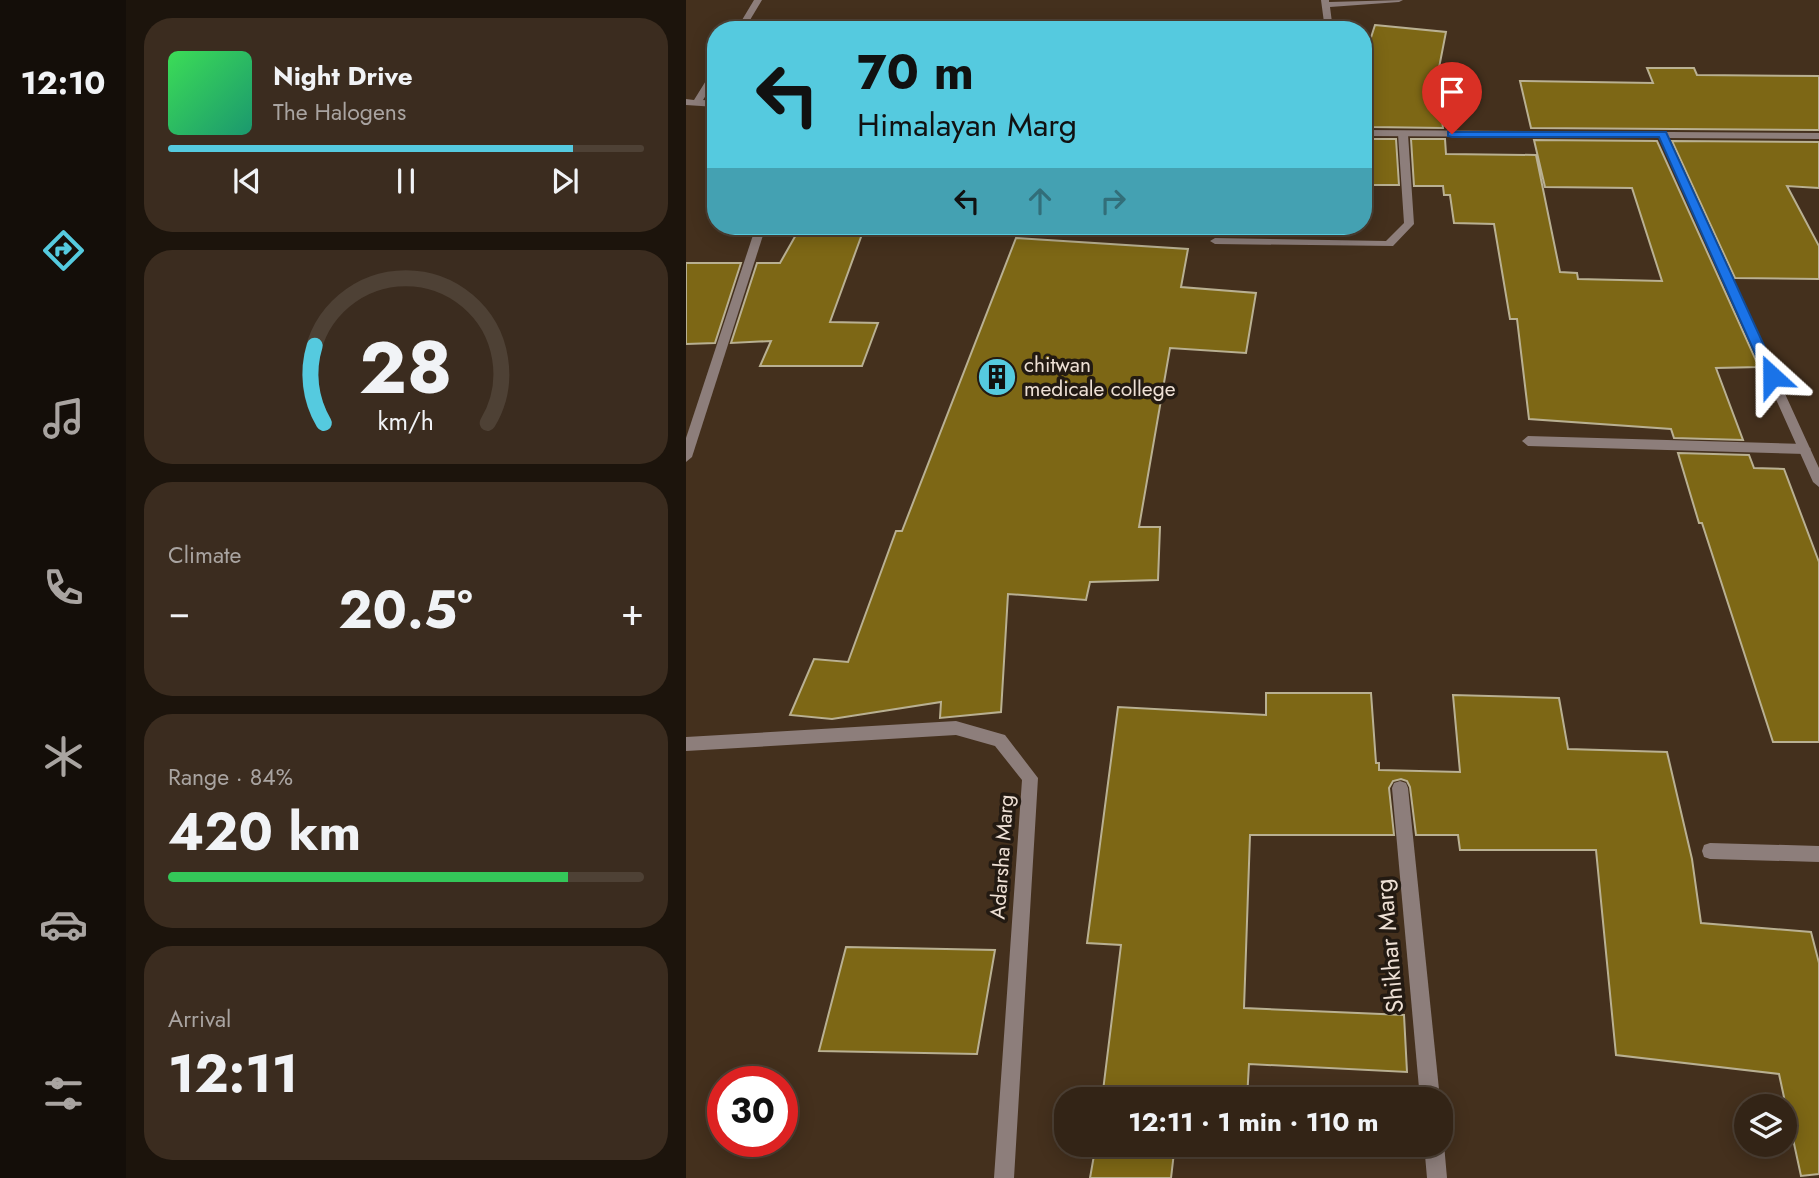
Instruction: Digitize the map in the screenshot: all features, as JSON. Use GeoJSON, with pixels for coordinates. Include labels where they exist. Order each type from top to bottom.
{"type":"FeatureCollection","features":[{"type":"Feature","properties":{"kind":"street"},"geometry":{"type":"LineString","coordinates":[[745,21],[758,0]]}},
{"type":"Feature","properties":{"kind":"street"},"geometry":{"type":"LineString","coordinates":[[1328,21],[1325,2],[1399,0]]}},
{"type":"Feature","properties":{"kind":"street"},"geometry":{"type":"LineString","coordinates":[[697,103],[707,86]]}},
{"type":"Feature","properties":{"kind":"street"},"geometry":{"type":"LineString","coordinates":[[686,102],[707,104]]}},
{"type":"Feature","properties":{"kind":"street"},"geometry":{"type":"LineString","coordinates":[[1372,133],[1819,136]]}},
{"type":"Feature","properties":{"kind":"street"},"geometry":{"type":"LineString","coordinates":[[1215,241],[1389,244],[1409,224],[1403,134]]}},
{"type":"Feature","properties":{"kind":"street"},"geometry":{"type":"LineString","coordinates":[[1662,134],[1819,482]]}},
{"type":"Feature","properties":{"kind":"street"},"geometry":{"type":"LineString","coordinates":[[686,457],[758,235]]}},
{"type":"Feature","properties":{"kind":"street"},"geometry":{"type":"LineString","coordinates":[[1528,441],[1805,449]]}},
{"type":"Feature","properties":{"kind":"street","name":"Adarsha Marg"},"geometry":{"type":"LineString","coordinates":[[686,744],[957,728],[1000,740],[1030,778],[1004,1178]]}},
{"type":"Feature","properties":{"kind":"street","name":"Shikhar Marg"},"geometry":{"type":"LineString","coordinates":[[1400,788],[1429,1087]]}},
{"type":"Feature","properties":{"kind":"street"},"geometry":{"type":"LineString","coordinates":[[1710,851],[1819,854]]}},
{"type":"Feature","properties":{"kind":"street"},"geometry":{"type":"LineString","coordinates":[[1435,1157],[1437,1178]]}},
{"type":"Feature","properties":{"kind":"building"},"geometry":{"type":"Polygon","coordinates":[[[1375,25],[1446,32],[1437,78],[1443,128],[1372,127],[1372,34],[1375,25]]]}},
{"type":"Feature","properties":{"kind":"building"},"geometry":{"type":"Polygon","coordinates":[[[1647,68],[1694,68],[1697,75],[1819,76],[1819,130],[1531,128],[1520,81],[1653,83],[1647,68]]]}},
{"type":"Feature","properties":{"kind":"building"},"geometry":{"type":"Polygon","coordinates":[[[1372,139],[1396,139],[1399,185],[1372,185],[1372,139]]]}},
{"type":"Feature","properties":{"kind":"building"},"geometry":{"type":"Polygon","coordinates":[[[1411,139],[1445,139],[1446,154],[1536,155],[1560,272],[1577,273],[1578,279],[1662,281],[1632,188],[1545,187],[1534,140],[1657,141],[1759,367],[1716,368],[1743,440],[1674,438],[1671,429],[1529,419],[1517,319],[1510,319],[1494,224],[1454,223],[1450,195],[1444,195],[1443,186],[1414,186],[1411,139]]]}},
{"type":"Feature","properties":{"kind":"building"},"geometry":{"type":"Polygon","coordinates":[[[1672,141],[1819,142],[1819,188],[1787,186],[1819,246],[1819,279],[1735,278],[1672,141]]]}},
{"type":"Feature","properties":{"kind":"building"},"geometry":{"type":"Polygon","coordinates":[[[796,235],[862,235],[830,322],[878,323],[862,366],[760,366],[771,341],[731,343],[757,263],[780,263],[796,235]]]}},
{"type":"Feature","properties":{"kind":"building"},"geometry":{"type":"Polygon","coordinates":[[[1016,238],[1188,249],[1181,287],[1256,293],[1246,353],[1170,348],[1139,527],[1160,527],[1158,580],[1090,582],[1086,600],[1008,594],[1001,712],[940,718],[941,702],[832,719],[790,715],[814,659],[848,662],[896,531],[902,531],[1016,238]]]}},
{"type":"Feature","properties":{"kind":"building"},"geometry":{"type":"Polygon","coordinates":[[[686,263],[741,263],[715,343],[686,344],[686,263]]]}},
{"type":"Feature","properties":{"kind":"building"},"geometry":{"type":"Polygon","coordinates":[[[1678,453],[1749,455],[1754,468],[1784,469],[1819,562],[1819,742],[1773,742],[1678,453]]]}},
{"type":"Feature","properties":{"kind":"building"},"geometry":{"type":"Polygon","coordinates":[[[1266,693],[1371,693],[1376,763],[1379,763],[1379,770],[1460,772],[1453,695],[1559,698],[1568,749],[1667,752],[1692,859],[1701,923],[1811,932],[1819,963],[1819,1174],[1801,1176],[1797,1157],[1797,1094],[1783,1094],[1779,1074],[1616,1055],[1596,850],[1460,850],[1458,835],[1416,835],[1410,787],[1407,781],[1401,779],[1393,781],[1389,788],[1394,835],[1250,835],[1244,1008],[1404,1015],[1407,1072],[1249,1064],[1248,1087],[1103,1087],[1121,945],[1087,943],[1118,707],[1266,715],[1266,693]]]}},
{"type":"Feature","properties":{"kind":"building"},"geometry":{"type":"Polygon","coordinates":[[[846,947],[995,950],[977,1054],[819,1051],[846,947]]]}},
{"type":"Feature","properties":{"kind":"building"},"geometry":{"type":"Polygon","coordinates":[[[1094,1157],[1173,1157],[1171,1178],[1090,1178],[1094,1157]]]}},
{"type":"Feature","properties":{"kind":"place","name":"chitwan medicale college"},"geometry":{"type":"Point","coordinates":[997,377]}},
{"type":"Feature","properties":{"kind":"route"},"geometry":{"type":"LineString","coordinates":[[1452,134],[1662,134],[1772,376]]}}]}
